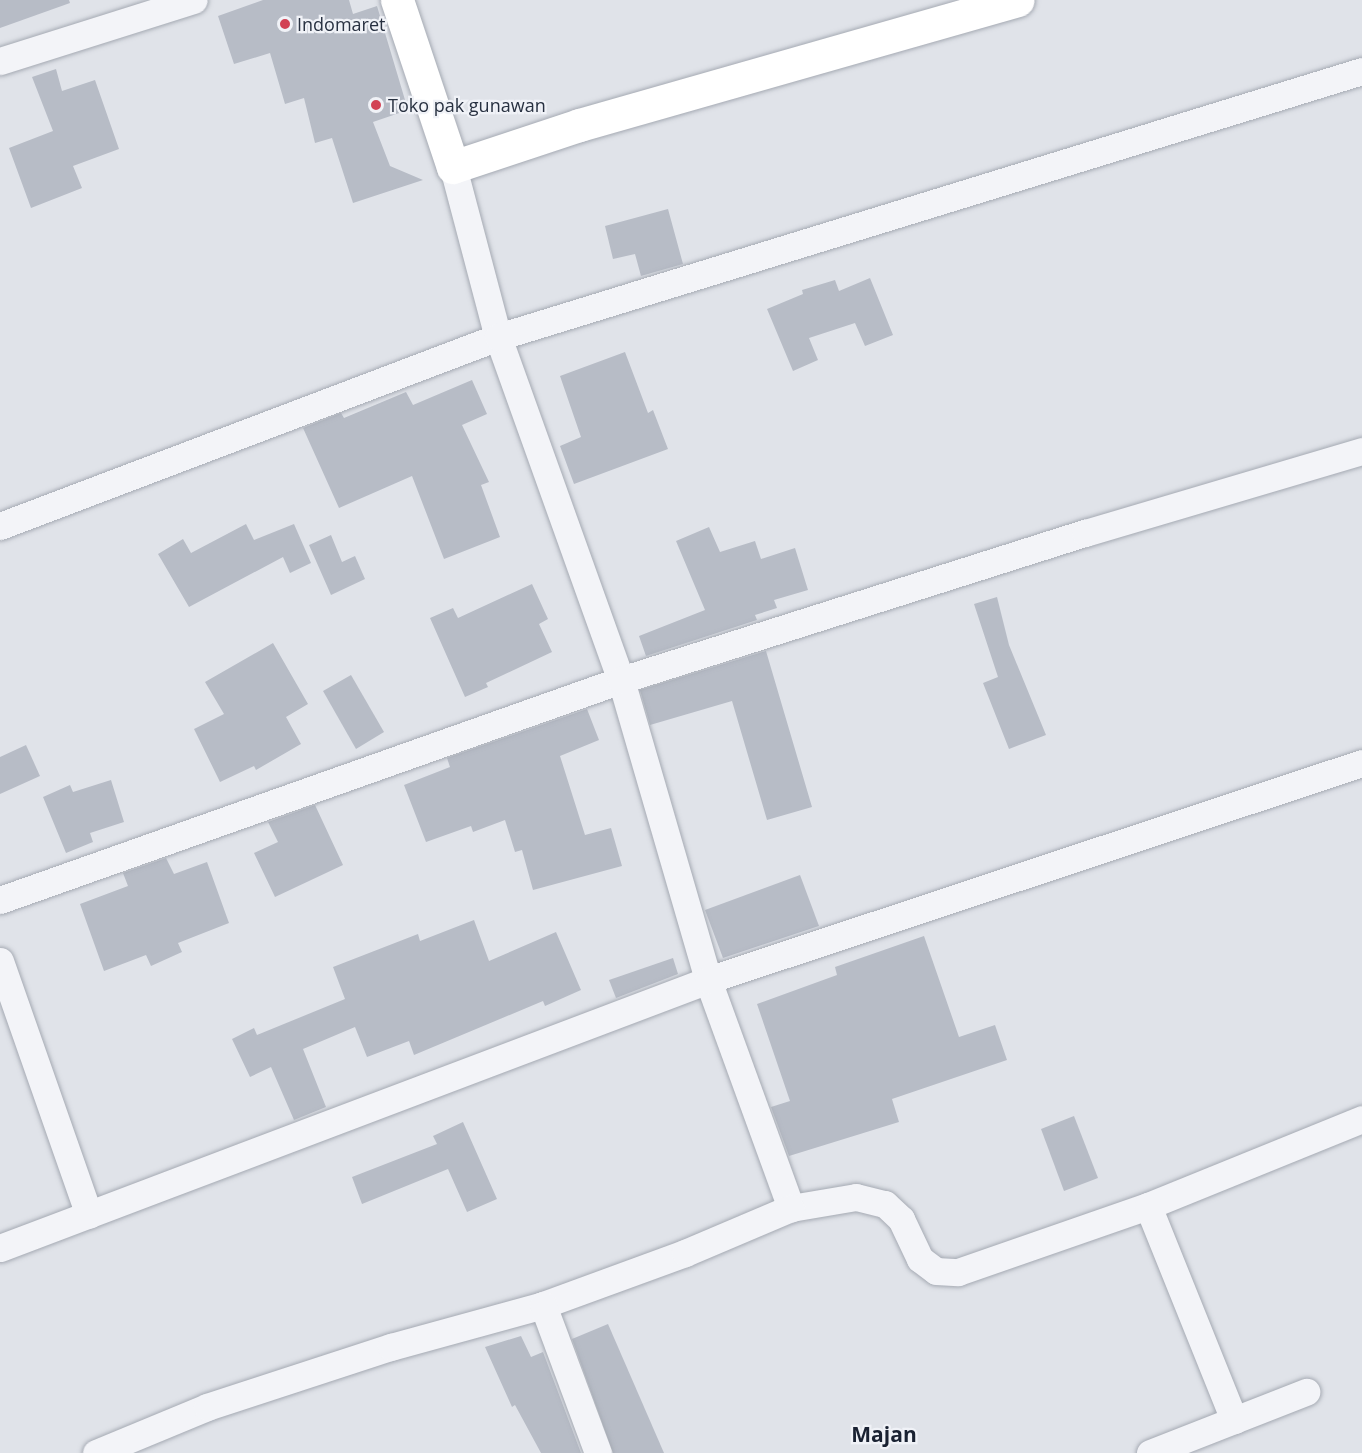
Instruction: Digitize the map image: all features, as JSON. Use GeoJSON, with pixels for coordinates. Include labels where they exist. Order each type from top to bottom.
{"type":"FeatureCollection","features":[{"type":"Feature","properties":{"kind":"street"},"geometry":{"type":"LineString","coordinates":[[397,0],[453,167],[498,337],[621,680],[708,980],[791,1208]]}},
{"type":"Feature","properties":{"kind":"street"},"geometry":{"type":"LineString","coordinates":[[453,167],[579,125],[1018,0]]}},
{"type":"Feature","properties":{"kind":"street"},"geometry":{"type":"LineString","coordinates":[[0,61],[179,2]]}},
{"type":"Feature","properties":{"kind":"street"},"geometry":{"type":"LineString","coordinates":[[0,526],[498,337],[1362,71]]}},
{"type":"Feature","properties":{"kind":"street"},"geometry":{"type":"LineString","coordinates":[[0,900],[621,680],[1085,533],[1362,452]]}},
{"type":"Feature","properties":{"kind":"street"},"geometry":{"type":"LineString","coordinates":[[0,1248],[708,980],[1362,763]]}},
{"type":"Feature","properties":{"kind":"street"},"geometry":{"type":"LineString","coordinates":[[0,961],[89,1215]]}},
{"type":"Feature","properties":{"kind":"street"},"geometry":{"type":"LineString","coordinates":[[96,1453],[207,1407],[391,1347],[543,1305],[685,1253],[791,1208],[856,1197],[885,1204],[901,1219],[920,1260],[936,1271],[958,1272],[1148,1206],[1362,1119]]}},
{"type":"Feature","properties":{"kind":"street"},"geometry":{"type":"LineString","coordinates":[[1148,1206],[1234,1420]]}},
{"type":"Feature","properties":{"kind":"street"},"geometry":{"type":"LineString","coordinates":[[543,1305],[598,1453]]}},
{"type":"Feature","properties":{"kind":"street"},"geometry":{"type":"LineString","coordinates":[[1150,1453],[1306,1392]]}},
{"type":"Feature","properties":{"kind":"building"},"geometry":{"type":"Polygon","coordinates":[[[0,0],[69,0],[70,3],[0,28],[0,0]]]}},
{"type":"Feature","properties":{"kind":"building"},"geometry":{"type":"Polygon","coordinates":[[[263,0],[349,0],[353,14],[377,6],[408,110],[373,122],[390,166],[423,180],[353,203],[332,138],[315,143],[304,98],[285,104],[270,53],[234,64],[218,16],[263,0]]]}},
{"type":"Feature","properties":{"kind":"building"},"geometry":{"type":"Polygon","coordinates":[[[56,69],[62,91],[95,80],[119,149],[73,166],[82,188],[31,208],[9,148],[53,131],[32,77],[56,69]]]}},
{"type":"Feature","properties":{"kind":"building"},"geometry":{"type":"Polygon","coordinates":[[[668,209],[683,264],[641,276],[635,254],[613,259],[605,226],[668,209]]]}},
{"type":"Feature","properties":{"kind":"building"},"geometry":{"type":"Polygon","coordinates":[[[870,278],[893,335],[865,346],[855,323],[809,338],[818,360],[793,371],[767,309],[803,294],[802,290],[835,280],[839,291],[870,278]]]}},
{"type":"Feature","properties":{"kind":"building"},"geometry":{"type":"Polygon","coordinates":[[[625,352],[648,413],[653,410],[668,449],[574,484],[560,446],[581,437],[560,376],[625,352]]]}},
{"type":"Feature","properties":{"kind":"building"},"geometry":{"type":"Polygon","coordinates":[[[472,380],[487,414],[462,425],[489,482],[481,485],[500,537],[444,559],[412,476],[339,508],[303,428],[341,413],[344,418],[406,392],[413,405],[472,380]]]}},
{"type":"Feature","properties":{"kind":"building"},"geometry":{"type":"Polygon","coordinates":[[[246,524],[254,540],[294,524],[311,563],[290,573],[283,557],[189,607],[158,554],[183,539],[191,553],[246,524]]]}},
{"type":"Feature","properties":{"kind":"building"},"geometry":{"type":"Polygon","coordinates":[[[709,527],[720,552],[755,541],[761,559],[795,548],[808,590],[774,600],[777,608],[755,615],[757,620],[646,656],[639,636],[705,610],[676,541],[709,527]]]}},
{"type":"Feature","properties":{"kind":"building"},"geometry":{"type":"Polygon","coordinates":[[[331,535],[342,562],[355,556],[365,579],[331,595],[309,545],[331,535]]]}},
{"type":"Feature","properties":{"kind":"building"},"geometry":{"type":"Polygon","coordinates":[[[532,584],[548,619],[539,624],[552,652],[486,683],[488,687],[465,697],[430,618],[453,608],[458,618],[532,584]]]}},
{"type":"Feature","properties":{"kind":"building"},"geometry":{"type":"Polygon","coordinates":[[[997,597],[1009,645],[1046,735],[1009,749],[983,683],[998,677],[974,604],[997,597]]]}},
{"type":"Feature","properties":{"kind":"building"},"geometry":{"type":"Polygon","coordinates":[[[273,643],[308,704],[286,717],[301,744],[256,770],[254,766],[220,782],[194,729],[224,714],[205,682],[273,643]]]}},
{"type":"Feature","properties":{"kind":"building"},"geometry":{"type":"Polygon","coordinates":[[[766,651],[812,807],[767,820],[732,701],[650,725],[640,690],[766,651]]]}},
{"type":"Feature","properties":{"kind":"building"},"geometry":{"type":"Polygon","coordinates":[[[351,675],[384,732],[356,749],[323,691],[351,675]]]}},
{"type":"Feature","properties":{"kind":"building"},"geometry":{"type":"Polygon","coordinates":[[[587,709],[599,740],[560,756],[585,835],[611,828],[622,866],[533,890],[522,850],[515,852],[505,820],[473,832],[471,826],[426,842],[404,785],[450,767],[447,758],[587,709]]]}},
{"type":"Feature","properties":{"kind":"building"},"geometry":{"type":"Polygon","coordinates":[[[26,745],[40,776],[0,794],[0,757],[26,745]]]}},
{"type":"Feature","properties":{"kind":"building"},"geometry":{"type":"Polygon","coordinates":[[[111,780],[124,822],[90,833],[93,842],[66,853],[43,797],[70,785],[73,792],[111,780]]]}},
{"type":"Feature","properties":{"kind":"building"},"geometry":{"type":"Polygon","coordinates":[[[315,805],[343,865],[275,897],[254,853],[278,842],[268,822],[315,805]]]}},
{"type":"Feature","properties":{"kind":"building"},"geometry":{"type":"Polygon","coordinates":[[[166,858],[174,874],[207,862],[229,923],[178,943],[182,952],[151,966],[146,955],[104,971],[80,904],[128,886],[123,873],[166,858]]]}},
{"type":"Feature","properties":{"kind":"building"},"geometry":{"type":"Polygon","coordinates":[[[800,875],[819,926],[723,958],[705,910],[800,875]]]}},
{"type":"Feature","properties":{"kind":"building"},"geometry":{"type":"Polygon","coordinates":[[[474,920],[489,961],[556,932],[581,990],[545,1006],[543,1001],[414,1055],[409,1041],[367,1057],[355,1027],[303,1049],[326,1107],[294,1120],[271,1067],[250,1077],[232,1039],[254,1028],[257,1035],[345,999],[333,967],[418,934],[420,941],[474,920]]]}},
{"type":"Feature","properties":{"kind":"building"},"geometry":{"type":"Polygon","coordinates":[[[924,936],[959,1037],[995,1025],[1007,1060],[892,1099],[899,1122],[789,1156],[771,1107],[790,1101],[757,1004],[837,975],[835,967],[924,936]]]}},
{"type":"Feature","properties":{"kind":"building"},"geometry":{"type":"Polygon","coordinates":[[[673,958],[678,974],[616,998],[609,980],[673,958]]]}},
{"type":"Feature","properties":{"kind":"building"},"geometry":{"type":"Polygon","coordinates":[[[1074,1116],[1098,1178],[1064,1191],[1041,1129],[1074,1116]]]}},
{"type":"Feature","properties":{"kind":"building"},"geometry":{"type":"Polygon","coordinates":[[[463,1122],[497,1199],[467,1212],[448,1169],[362,1204],[352,1177],[437,1144],[433,1136],[463,1122]]]}},
{"type":"Feature","properties":{"kind":"building"},"geometry":{"type":"Polygon","coordinates":[[[608,1324],[664,1453],[613,1453],[572,1339],[608,1324]]]}},
{"type":"Feature","properties":{"kind":"building"},"geometry":{"type":"Polygon","coordinates":[[[521,1336],[531,1357],[543,1352],[581,1453],[541,1453],[515,1405],[512,1407],[485,1347],[521,1336]]]}},
{"type":"Feature","properties":{"kind":"place","name":"Indomaret"},"geometry":{"type":"Point","coordinates":[285,24]}},
{"type":"Feature","properties":{"kind":"place","name":"Toko pak gunawan"},"geometry":{"type":"Point","coordinates":[376,105]}},
{"type":"Feature","properties":{"kind":"district","name":"Majan"},"geometry":{"type":"Point","coordinates":[884,1434]}}]}
